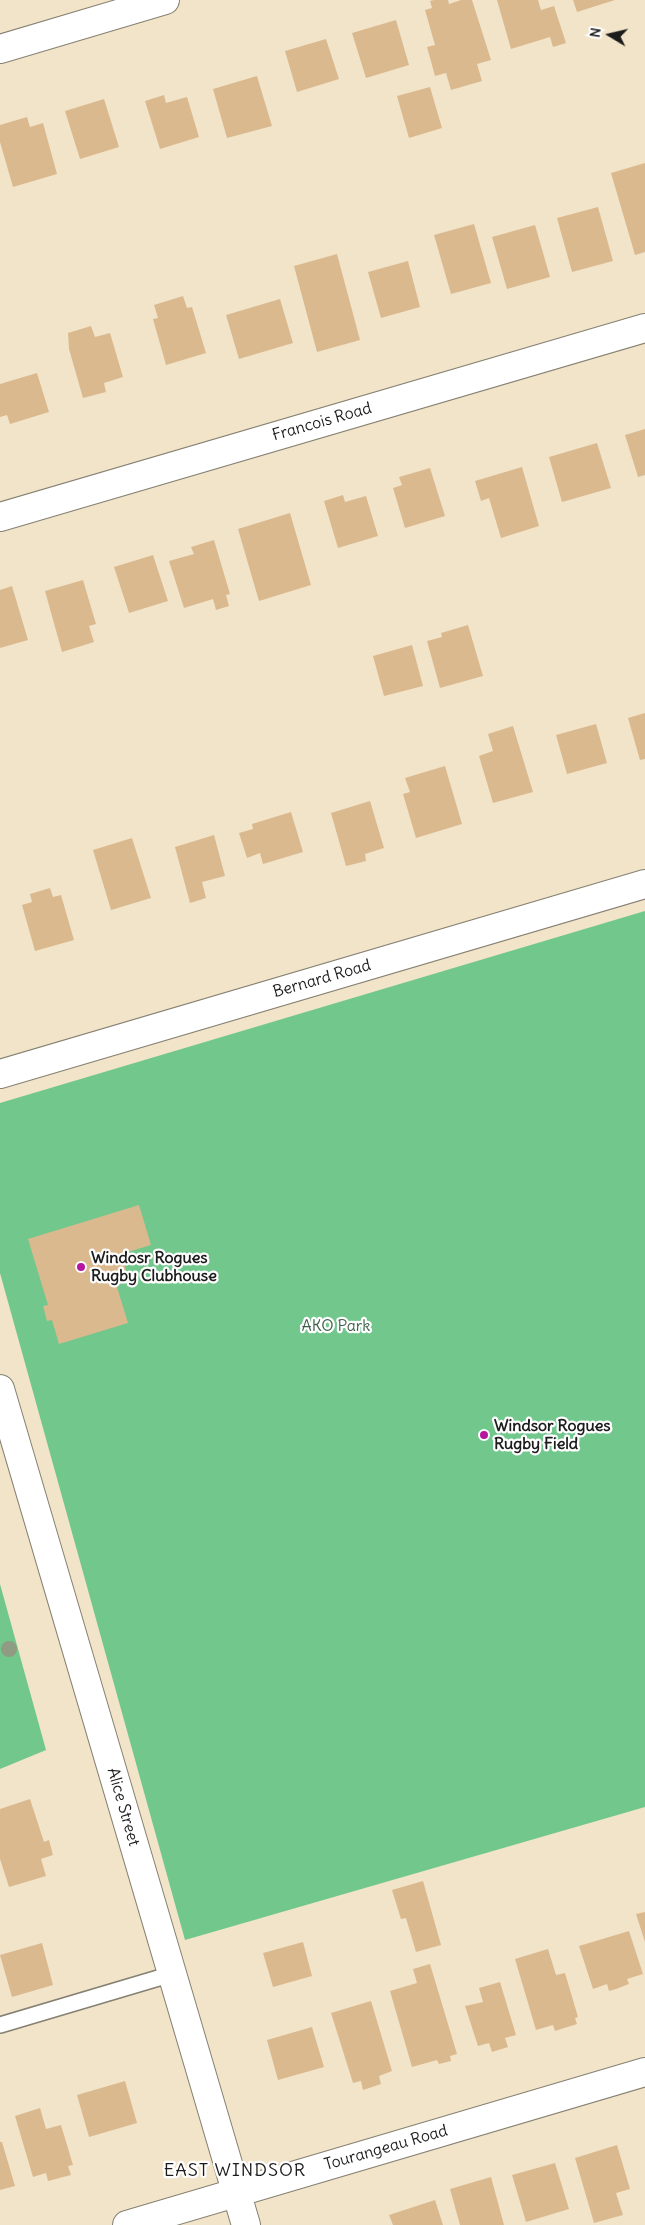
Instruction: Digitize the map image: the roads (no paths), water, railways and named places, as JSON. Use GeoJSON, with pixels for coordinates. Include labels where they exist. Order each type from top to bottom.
{"type":"FeatureCollection","features":[{"type":"Feature","properties":{"kind":"street"},"geometry":{"type":"LineString","coordinates":[[0,49],[165,0]]}},
{"type":"Feature","properties":{"kind":"street","name":"Francois Road"},"geometry":{"type":"LineString","coordinates":[[0,517],[645,328]]}},
{"type":"Feature","properties":{"kind":"street","name":"Bernard Road"},"geometry":{"type":"LineString","coordinates":[[0,1074],[645,884]]}},
{"type":"Feature","properties":{"kind":"street","name":"Alice Street"},"geometry":{"type":"LineString","coordinates":[[0,1389],[246,2225]]}},
{"type":"Feature","properties":{"kind":"street","name":"Tourangeau Road"},"geometry":{"type":"LineString","coordinates":[[127,2225],[645,2072]]}},
{"type":"Feature","properties":{"kind":"lane"},"geometry":{"type":"LineString","coordinates":[[0,2024],[172,1974]]}},
{"type":"Feature","properties":{"kind":"place","name":"Windosr Rogues Rugby Clubhouse"},"geometry":{"type":"Point","coordinates":[81,1267]}},
{"type":"Feature","properties":{"kind":"place","name":"Windsor Rogues Rugby Field"},"geometry":{"type":"Point","coordinates":[484,1435]}},
{"type":"Feature","properties":{"kind":"district","name":"EAST WINDSOR"},"geometry":{"type":"Point","coordinates":[235,2171]}},
{"type":"Feature","properties":{"kind":"park label","name":"AKO Park"},"geometry":{"type":"Point","coordinates":[336,1326]}}]}
